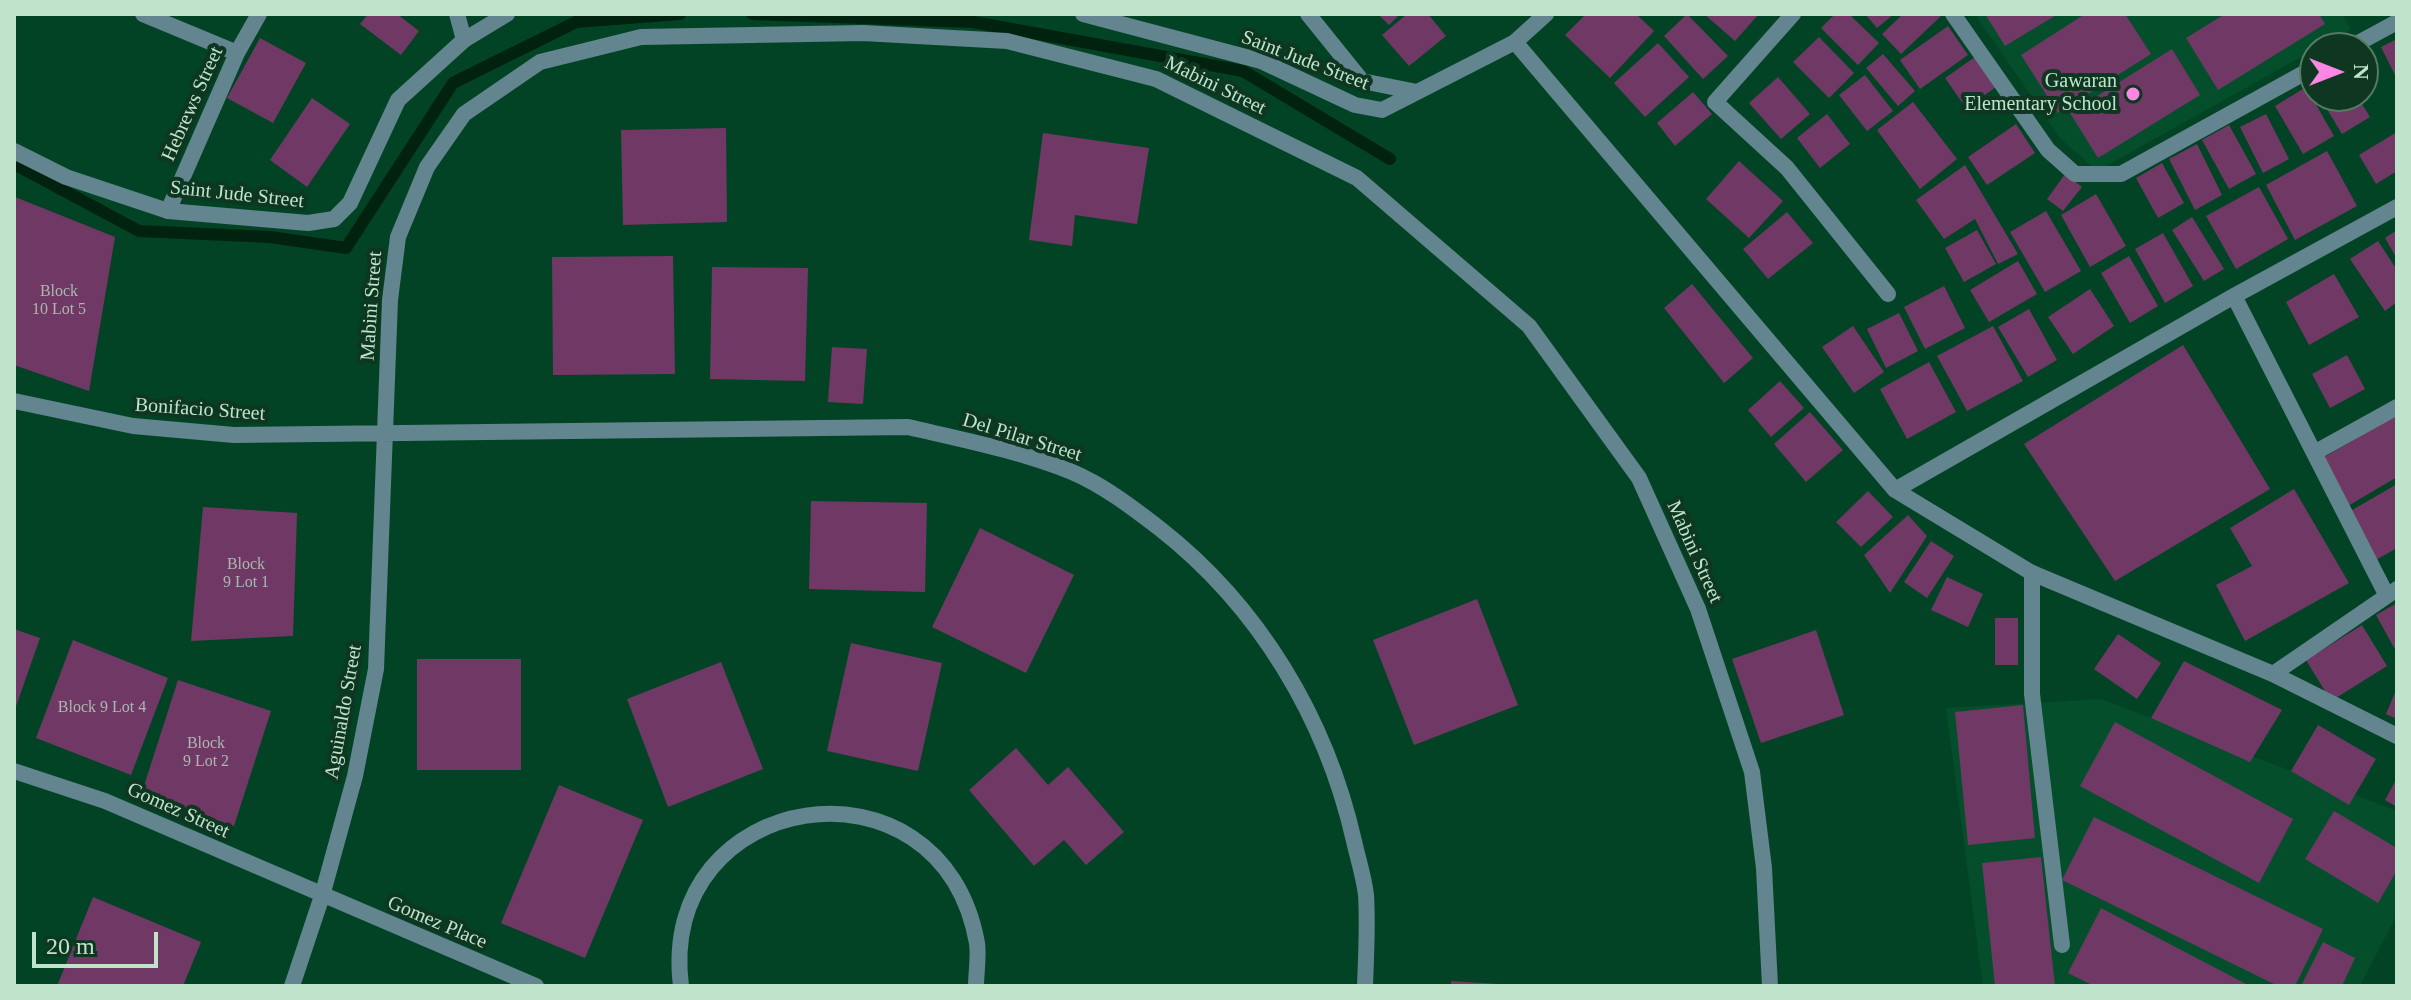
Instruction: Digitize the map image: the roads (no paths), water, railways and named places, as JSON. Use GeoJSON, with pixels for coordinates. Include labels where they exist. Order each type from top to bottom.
{"type":"FeatureCollection","features":[{"type":"Feature","properties":{"kind":"street"},"geometry":{"type":"LineString","coordinates":[[143,14],[237,53]]}},
{"type":"Feature","properties":{"kind":"street","name":"Hebrews Street"},"geometry":{"type":"LineString","coordinates":[[168,211],[237,53],[259,14]]}},
{"type":"Feature","properties":{"kind":"street"},"geometry":{"type":"LineString","coordinates":[[457,14],[464,40]]}},
{"type":"Feature","properties":{"kind":"street","name":"Saint Jude Street"},"geometry":{"type":"LineString","coordinates":[[14,151],[66,177],[168,211],[308,223],[334,219],[350,203],[398,100],[464,40],[507,14]]}},
{"type":"Feature","properties":{"kind":"street","name":"Saint Jude Street"},"geometry":{"type":"LineString","coordinates":[[1083,14],[1261,61],[1355,105],[1382,110],[1515,42],[1546,14]]}},
{"type":"Feature","properties":{"kind":"street"},"geometry":{"type":"LineString","coordinates":[[1308,14],[1362,81],[1417,92]]}},
{"type":"Feature","properties":{"kind":"street"},"geometry":{"type":"LineString","coordinates":[[1793,14],[1715,102],[1787,168],[1888,294]]}},
{"type":"Feature","properties":{"kind":"street"},"geometry":{"type":"LineString","coordinates":[[1953,14],[2048,150],[2075,174],[2121,174],[2299,76]]}},
{"type":"Feature","properties":{"kind":"street"},"geometry":{"type":"LineString","coordinates":[[2373,32],[2391,20]]}},
{"type":"Feature","properties":{"kind":"street","name":"Mabini Street"},"geometry":{"type":"LineString","coordinates":[[385,435],[390,300],[398,237],[427,167],[464,114],[540,62],[641,37],[863,33],[1007,41],[1156,79],[1357,178],[1529,326],[1639,478],[1698,609],[1752,772],[1764,868],[1770,986]]}},
{"type":"Feature","properties":{"kind":"street"},"geometry":{"type":"LineString","coordinates":[[1515,42],[1895,490],[2032,573],[2273,674],[2397,736]]}},
{"type":"Feature","properties":{"kind":"street"},"geometry":{"type":"LineString","coordinates":[[1895,490],[2234,296],[2397,207]]}},
{"type":"Feature","properties":{"kind":"street"},"geometry":{"type":"LineString","coordinates":[[2234,296],[2314,453],[2392,592],[2273,674]]}},
{"type":"Feature","properties":{"kind":"street","name":"Bonifacio Street"},"geometry":{"type":"LineString","coordinates":[[14,401],[133,426],[220,434],[385,435]]}},
{"type":"Feature","properties":{"kind":"street"},"geometry":{"type":"LineString","coordinates":[[2314,453],[2397,407]]}},
{"type":"Feature","properties":{"kind":"street","name":"Del Pilar Street"},"geometry":{"type":"LineString","coordinates":[[385,435],[908,427],[999,448],[1075,473],[1133,508],[1191,553],[1245,611],[1287,670],[1322,739],[1348,816],[1366,893],[1365,986]]}},
{"type":"Feature","properties":{"kind":"street","name":"Aguinaldo Street"},"geometry":{"type":"LineString","coordinates":[[292,986],[322,896],[355,776],[376,669],[385,435]]}},
{"type":"Feature","properties":{"kind":"street"},"geometry":{"type":"LineString","coordinates":[[2032,573],[2032,694],[2062,945]]}},
{"type":"Feature","properties":{"kind":"street","name":"Gomez Street"},"geometry":{"type":"LineString","coordinates":[[14,771],[105,801],[322,896]]}},
{"type":"Feature","properties":{"kind":"street"},"geometry":{"type":"LineString","coordinates":[[681,986],[677,956],[688,908],[714,865],[752,833],[798,815],[847,813],[895,828],[935,857],[963,897],[977,946],[976,986]]}},
{"type":"Feature","properties":{"kind":"street","name":"Gomez Place"},"geometry":{"type":"LineString","coordinates":[[322,896],[536,986]]}},
{"type":"Feature","properties":{"kind":"waterway"},"geometry":{"type":"LineString","coordinates":[[14,164],[139,231],[270,237],[346,248],[453,83],[576,22],[680,14]]}},
{"type":"Feature","properties":{"kind":"waterway"},"geometry":{"type":"LineString","coordinates":[[752,14],[973,22],[1243,71],[1390,159]]}},
{"type":"Feature","properties":{"kind":"place","name":"Gawaran Elementary School"},"geometry":{"type":"Point","coordinates":[2133,94]}}]}
